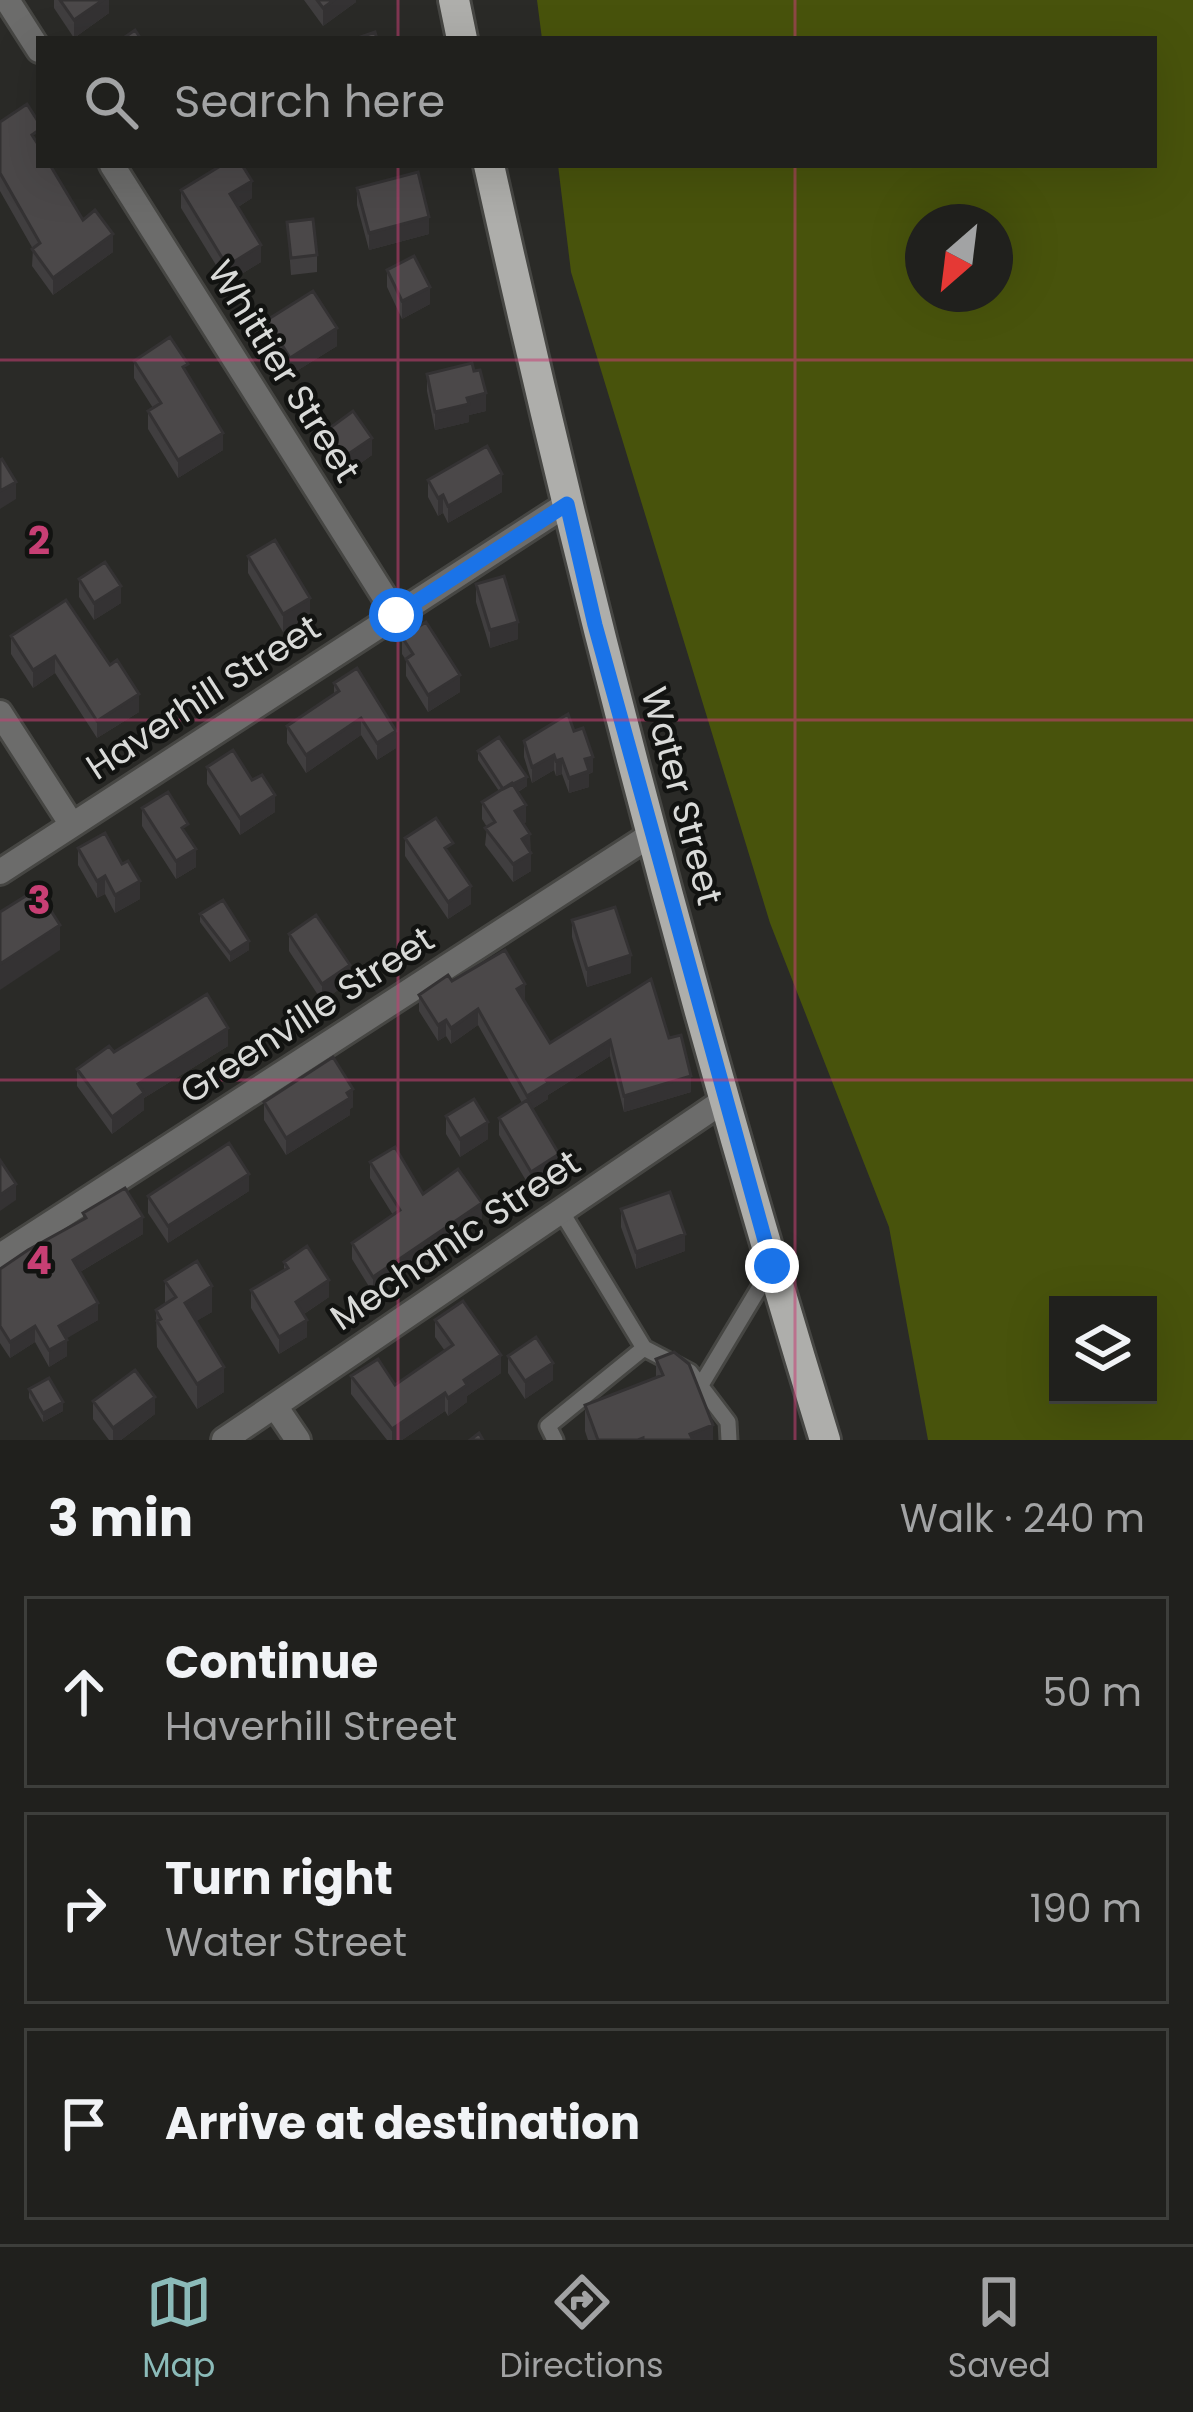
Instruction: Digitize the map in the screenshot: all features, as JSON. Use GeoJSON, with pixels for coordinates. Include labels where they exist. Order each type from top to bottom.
{"type":"FeatureCollection","features":[{"type":"Feature","properties":{"kind":"main road"},"geometry":{"type":"LineString","coordinates":[[454,0],[461,36]]}},
{"type":"Feature","properties":{"kind":"main road","name":"Water Street"},"geometry":{"type":"LineString","coordinates":[[490,168],[567,504],[652,834],[825,1440]]}},
{"type":"Feature","properties":{"kind":"street"},"geometry":{"type":"LineString","coordinates":[[7,0],[36,45]]}},
{"type":"Feature","properties":{"kind":"street","name":"Whittier Street"},"geometry":{"type":"LineString","coordinates":[[114,168],[396,615]]}},
{"type":"Feature","properties":{"kind":"street","name":"Haverhill Street"},"geometry":{"type":"LineString","coordinates":[[0,872],[567,504]]}},
{"type":"Feature","properties":{"kind":"street"},"geometry":{"type":"LineString","coordinates":[[0,713],[72,826]]}},
{"type":"Feature","properties":{"kind":"street","name":"Greenville Street"},"geometry":{"type":"LineString","coordinates":[[0,1256],[652,834]]}},
{"type":"Feature","properties":{"kind":"street","name":"Mechanic Street"},"geometry":{"type":"LineString","coordinates":[[224,1440],[726,1099]]}},
{"type":"Feature","properties":{"kind":"street"},"geometry":{"type":"LineString","coordinates":[[275,1406],[298,1440]]}},
{"type":"Feature","properties":{"kind":"lane"},"geometry":{"type":"LineString","coordinates":[[561,1211],[644,1348],[691,1372],[728,1422],[729,1440]]}},
{"type":"Feature","properties":{"kind":"lane"},"geometry":{"type":"LineString","coordinates":[[700,1385],[772,1266]]}},
{"type":"Feature","properties":{"kind":"lane"},"geometry":{"type":"LineString","coordinates":[[555,1440],[548,1426],[644,1348]]}},
{"type":"Feature","properties":{"kind":"shaded area"},"geometry":{"type":"Polygon","coordinates":[[[537,0],[1193,0],[1193,1440],[928,1440],[889,1227],[770,923],[571,272],[558,168],[1157,168],[1157,36],[542,36],[537,0]]]}},
{"type":"Feature","properties":{"kind":"building"},"geometry":{"type":"Polygon","coordinates":[[[60,0],[103,0],[74,20],[60,0]]]}},
{"type":"Feature","properties":{"kind":"building"},"geometry":{"type":"Polygon","coordinates":[[[27,104],[36,118],[32,135],[36,168],[52,168],[83,220],[95,210],[113,234],[53,278],[32,249],[40,243],[0,173],[0,122],[27,104]]]}},
{"type":"Feature","properties":{"kind":"building"},"geometry":{"type":"Polygon","coordinates":[[[217,168],[244,168],[252,181],[230,194],[261,245],[227,266],[181,190],[217,168]]]}},
{"type":"Feature","properties":{"kind":"building"},"geometry":{"type":"Polygon","coordinates":[[[418,172],[429,217],[369,233],[357,188],[418,172]]]}},
{"type":"Feature","properties":{"kind":"building"},"geometry":{"type":"Polygon","coordinates":[[[313,219],[317,255],[291,258],[287,222],[313,219]]]}},
{"type":"Feature","properties":{"kind":"building"},"geometry":{"type":"Polygon","coordinates":[[[414,256],[430,287],[402,301],[387,270],[414,256]]]}},
{"type":"Feature","properties":{"kind":"building"},"geometry":{"type":"Polygon","coordinates":[[[313,291],[337,328],[290,358],[267,320],[313,291]]]}},
{"type":"Feature","properties":{"kind":"building"},"geometry":{"type":"Polygon","coordinates":[[[170,337],[223,433],[178,460],[148,411],[161,403],[134,361],[170,337]]]}},
{"type":"Feature","properties":{"kind":"building"},"geometry":{"type":"Polygon","coordinates":[[[472,363],[474,371],[480,370],[486,393],[467,398],[469,404],[435,412],[427,374],[472,363]]]}},
{"type":"Feature","properties":{"kind":"building"},"geometry":{"type":"Polygon","coordinates":[[[353,411],[372,438],[341,459],[323,433],[353,411]]]}},
{"type":"Feature","properties":{"kind":"building"},"geometry":{"type":"Polygon","coordinates":[[[487,446],[502,474],[448,506],[428,480],[487,446]]]}},
{"type":"Feature","properties":{"kind":"building"},"geometry":{"type":"Polygon","coordinates":[[[0,460],[16,482],[0,491],[0,460]]]}},
{"type":"Feature","properties":{"kind":"building"},"geometry":{"type":"Polygon","coordinates":[[[275,540],[310,598],[283,614],[248,556],[275,540]]]}},
{"type":"Feature","properties":{"kind":"building"},"geometry":{"type":"Polygon","coordinates":[[[105,562],[121,586],[94,603],[79,579],[105,562]]]}},
{"type":"Feature","properties":{"kind":"building"},"geometry":{"type":"Polygon","coordinates":[[[504,576],[518,622],[490,630],[476,584],[504,576]]]}},
{"type":"Feature","properties":{"kind":"building"},"geometry":{"type":"Polygon","coordinates":[[[66,600],[110,665],[117,660],[139,694],[97,721],[55,656],[33,670],[11,636],[66,600]]]}},
{"type":"Feature","properties":{"kind":"building"},"geometry":{"type":"Polygon","coordinates":[[[426,622],[460,675],[428,695],[406,659],[413,654],[402,637],[426,622]]]}},
{"type":"Feature","properties":{"kind":"building"},"geometry":{"type":"Polygon","coordinates":[[[357,668],[396,731],[377,743],[361,718],[306,755],[287,726],[339,691],[334,683],[357,668]]]}},
{"type":"Feature","properties":{"kind":"building"},"geometry":{"type":"Polygon","coordinates":[[[568,714],[574,731],[583,728],[593,757],[585,759],[589,771],[569,778],[562,759],[556,761],[554,755],[532,767],[524,741],[568,714]]]}},
{"type":"Feature","properties":{"kind":"building"},"geometry":{"type":"Polygon","coordinates":[[[499,737],[527,777],[503,789],[478,751],[499,737]]]}},
{"type":"Feature","properties":{"kind":"building"},"geometry":{"type":"Polygon","coordinates":[[[233,750],[252,780],[262,775],[275,795],[240,818],[207,767],[233,750]]]}},
{"type":"Feature","properties":{"kind":"building"},"geometry":{"type":"Polygon","coordinates":[[[512,783],[526,805],[515,811],[530,834],[522,839],[531,853],[513,864],[485,828],[495,822],[482,802],[512,783]]]}},
{"type":"Feature","properties":{"kind":"building"},"geometry":{"type":"Polygon","coordinates":[[[168,792],[188,824],[182,828],[196,849],[176,861],[142,808],[168,792]]]}},
{"type":"Feature","properties":{"kind":"building"},"geometry":{"type":"Polygon","coordinates":[[[436,818],[453,843],[445,848],[471,886],[448,902],[405,838],[436,818]]]}},
{"type":"Feature","properties":{"kind":"building"},"geometry":{"type":"Polygon","coordinates":[[[105,833],[122,864],[128,861],[140,881],[115,895],[105,876],[97,881],[78,848],[105,833]]]}},
{"type":"Feature","properties":{"kind":"building"},"geometry":{"type":"Polygon","coordinates":[[[37,889],[60,925],[0,964],[0,912],[37,889]]]}},
{"type":"Feature","properties":{"kind":"building"},"geometry":{"type":"Polygon","coordinates":[[[223,900],[249,941],[230,953],[200,914],[223,900]]]}},
{"type":"Feature","properties":{"kind":"building"},"geometry":{"type":"Polygon","coordinates":[[[615,907],[631,955],[587,969],[572,920],[615,907]]]}},
{"type":"Feature","properties":{"kind":"building"},"geometry":{"type":"Polygon","coordinates":[[[316,915],[350,965],[322,984],[289,934],[316,915]]]}},
{"type":"Feature","properties":{"kind":"building"},"geometry":{"type":"Polygon","coordinates":[[[505,950],[525,984],[517,989],[550,1043],[651,979],[669,1038],[681,1035],[691,1076],[624,1096],[610,1040],[527,1096],[478,1009],[451,1028],[446,1020],[438,1025],[419,995],[448,975],[452,981],[505,950]]]}},
{"type":"Feature","properties":{"kind":"building"},"geometry":{"type":"Polygon","coordinates":[[[207,994],[228,1028],[138,1084],[144,1093],[112,1117],[77,1069],[109,1046],[114,1052],[207,994]]]}},
{"type":"Feature","properties":{"kind":"building"},"geometry":{"type":"Polygon","coordinates":[[[333,1057],[353,1089],[347,1093],[350,1098],[286,1138],[264,1102],[333,1057]]]}},
{"type":"Feature","properties":{"kind":"building"},"geometry":{"type":"Polygon","coordinates":[[[474,1099],[488,1122],[460,1139],[446,1116],[474,1099]]]}},
{"type":"Feature","properties":{"kind":"building"},"geometry":{"type":"Polygon","coordinates":[[[527,1100],[559,1154],[531,1172],[499,1118],[527,1100]]]}},
{"type":"Feature","properties":{"kind":"building"},"geometry":{"type":"Polygon","coordinates":[[[229,1143],[249,1174],[168,1226],[148,1196],[229,1143]]]}},
{"type":"Feature","properties":{"kind":"building"},"geometry":{"type":"Polygon","coordinates":[[[395,1147],[423,1194],[458,1169],[482,1203],[373,1277],[352,1243],[400,1210],[370,1162],[395,1147]]]}},
{"type":"Feature","properties":{"kind":"building"},"geometry":{"type":"Polygon","coordinates":[[[0,1160],[16,1184],[0,1195],[0,1160]]]}},
{"type":"Feature","properties":{"kind":"building"},"geometry":{"type":"Polygon","coordinates":[[[125,1188],[143,1217],[73,1260],[98,1303],[59,1326],[67,1340],[49,1350],[35,1326],[10,1342],[0,1326],[0,1269],[86,1218],[83,1213],[125,1188]]]}},
{"type":"Feature","properties":{"kind":"building"},"geometry":{"type":"Polygon","coordinates":[[[670,1192],[685,1234],[636,1252],[621,1209],[670,1192]]]}},
{"type":"Feature","properties":{"kind":"building"},"geometry":{"type":"Polygon","coordinates":[[[307,1246],[329,1280],[296,1302],[307,1320],[279,1337],[251,1290],[288,1268],[284,1262],[307,1246]]]}},
{"type":"Feature","properties":{"kind":"building"},"geometry":{"type":"Polygon","coordinates":[[[197,1261],[212,1286],[185,1303],[224,1367],[197,1384],[157,1321],[161,1319],[156,1310],[176,1297],[165,1281],[197,1261]]]}},
{"type":"Feature","properties":{"kind":"building"},"geometry":{"type":"Polygon","coordinates":[[[463,1301],[501,1355],[464,1380],[467,1385],[448,1398],[445,1393],[392,1429],[351,1376],[378,1359],[395,1385],[453,1345],[435,1320],[463,1301]]]}},
{"type":"Feature","properties":{"kind":"building"},"geometry":{"type":"Polygon","coordinates":[[[536,1337],[553,1363],[525,1381],[508,1356],[536,1337]]]}},
{"type":"Feature","properties":{"kind":"building"},"geometry":{"type":"Polygon","coordinates":[[[674,1352],[689,1364],[713,1425],[690,1434],[693,1440],[598,1440],[585,1405],[663,1375],[656,1359],[674,1352]]]}},
{"type":"Feature","properties":{"kind":"building"},"geometry":{"type":"Polygon","coordinates":[[[135,1370],[155,1397],[113,1428],[93,1401],[135,1370]]]}},
{"type":"Feature","properties":{"kind":"building"},"geometry":{"type":"Polygon","coordinates":[[[49,1378],[63,1402],[43,1413],[29,1389],[49,1378]]]}},
{"type":"Feature","properties":{"kind":"route"},"geometry":{"type":"LineString","coordinates":[[396,615],[567,504],[595,625],[772,1266]]}}]}
